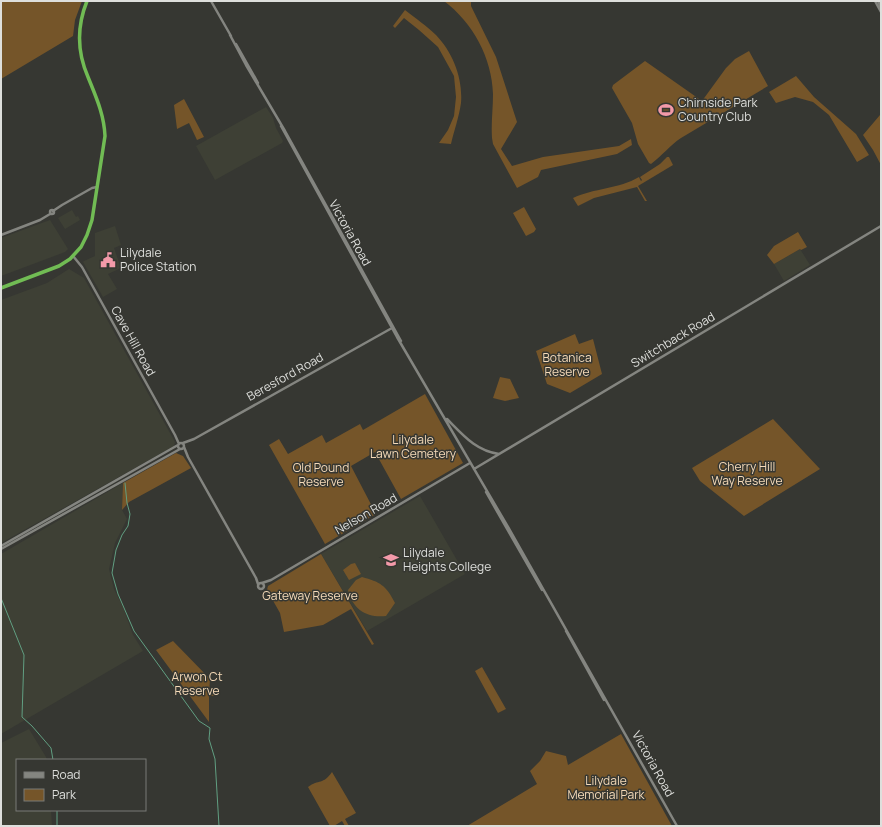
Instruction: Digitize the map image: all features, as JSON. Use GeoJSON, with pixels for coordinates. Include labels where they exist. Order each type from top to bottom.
{"type":"FeatureCollection","features":[{"type":"Feature","properties":{"kind":"highway"},"geometry":{"type":"LineString","coordinates":[[1,288],[67,261],[81,247],[92,220],[104,141],[104,126],[99,103],[87,76],[81,54],[79,30],[87,2]]}},
{"type":"Feature","properties":{"kind":"main road","name":"Victoria Road"},"geometry":{"type":"LineString","coordinates":[[211,1],[393,327],[483,486],[505,521],[677,826]]}},
{"type":"Feature","properties":{"kind":"main road"},"geometry":{"type":"LineString","coordinates":[[876,1],[881,7]]}},
{"type":"Feature","properties":{"kind":"main road"},"geometry":{"type":"LineString","coordinates":[[876,1],[881,12]]}},
{"type":"Feature","properties":{"kind":"main road"},"geometry":{"type":"LineString","coordinates":[[1,235],[40,220],[50,214],[51,210],[53,211],[92,188],[97,187]]}},
{"type":"Feature","properties":{"kind":"main road","name":"Switchback Road"},"geometry":{"type":"LineString","coordinates":[[474,469],[881,226]]}},
{"type":"Feature","properties":{"kind":"main road","name":"Cave Hill Road"},"geometry":{"type":"LineString","coordinates":[[73,256],[82,267],[181,446],[256,578],[261,584]]}},
{"type":"Feature","properties":{"kind":"main road","name":"Beresford Road"},"geometry":{"type":"LineString","coordinates":[[1,547],[393,327]]}},
{"type":"Feature","properties":{"kind":"main road"},"geometry":{"type":"LineString","coordinates":[[444,416],[477,447],[486,451],[500,454]]}},
{"type":"Feature","properties":{"kind":"main road","name":"Nelson Road"},"geometry":{"type":"LineString","coordinates":[[261,584],[271,580],[470,463]]}},
{"type":"Feature","properties":{"kind":"shaded area"},"geometry":{"type":"Polygon","coordinates":[[[266,107],[273,118],[276,128],[283,141],[282,143],[215,180],[196,146],[266,107]]]}},
{"type":"Feature","properties":{"kind":"shaded area"},"geometry":{"type":"Polygon","coordinates":[[[72,210],[76,217],[78,216],[80,220],[65,229],[58,218],[72,210]]]}},
{"type":"Feature","properties":{"kind":"shaded area"},"geometry":{"type":"Polygon","coordinates":[[[50,220],[68,249],[65,252],[1,276],[1,238],[50,220]]]}},
{"type":"Feature","properties":{"kind":"shaded area"},"geometry":{"type":"Polygon","coordinates":[[[115,226],[121,245],[114,248],[121,268],[108,274],[117,289],[103,297],[83,262],[95,256],[95,233],[115,226]]]}},
{"type":"Feature","properties":{"kind":"shaded area"},"geometry":{"type":"Polygon","coordinates":[[[800,249],[810,265],[784,281],[774,264],[800,249]]]}},
{"type":"Feature","properties":{"kind":"shaded area"},"geometry":{"type":"Polygon","coordinates":[[[69,269],[84,278],[175,442],[174,446],[1,543],[1,300],[47,283],[69,269]]]}},
{"type":"Feature","properties":{"kind":"shaded area"},"geometry":{"type":"Polygon","coordinates":[[[123,483],[122,510],[127,519],[115,543],[109,569],[114,589],[123,607],[133,635],[143,651],[1,734],[1,554],[123,483]]]}},
{"type":"Feature","properties":{"kind":"shaded area","name":"Lilydale Heights College"},"geometry":{"type":"Polygon","coordinates":[[[420,496],[465,574],[367,631],[321,554],[420,496]]]}},
{"type":"Feature","properties":{"kind":"shaded area"},"geometry":{"type":"Polygon","coordinates":[[[29,729],[47,759],[16,759],[16,811],[51,811],[52,826],[1,826],[1,743],[29,729]]]}},
{"type":"Feature","properties":{"kind":"green space"},"geometry":{"type":"Polygon","coordinates":[[[1,1],[82,1],[75,20],[73,36],[1,79],[1,1]]]}},
{"type":"Feature","properties":{"kind":"green space"},"geometry":{"type":"Polygon","coordinates":[[[444,1],[471,1],[471,6],[496,57],[517,122],[501,149],[512,166],[543,157],[619,146],[631,139],[632,145],[617,154],[541,170],[538,177],[517,188],[493,144],[492,81],[485,55],[479,42],[464,20],[444,1]]]}},
{"type":"Feature","properties":{"kind":"green space"},"geometry":{"type":"Polygon","coordinates":[[[405,10],[436,35],[442,42],[456,66],[460,84],[461,103],[451,144],[439,143],[448,130],[454,116],[456,97],[454,76],[438,47],[419,30],[404,18],[395,28],[393,26],[405,10]]]}},
{"type":"Feature","properties":{"kind":"green space","name":"Chirnside Park Country Club"},"geometry":{"type":"Polygon","coordinates":[[[749,51],[768,86],[681,138],[659,158],[651,164],[649,163],[638,144],[632,123],[612,88],[613,85],[645,61],[702,101],[726,68],[735,59],[749,51]]]}},
{"type":"Feature","properties":{"kind":"green space"},"geometry":{"type":"Polygon","coordinates":[[[796,76],[814,97],[856,134],[869,155],[857,162],[829,115],[813,102],[795,97],[776,103],[769,92],[796,76]]]}},
{"type":"Feature","properties":{"kind":"green space"},"geometry":{"type":"Polygon","coordinates":[[[184,99],[204,137],[197,140],[189,123],[177,129],[174,105],[184,99]]]}},
{"type":"Feature","properties":{"kind":"green space"},"geometry":{"type":"Polygon","coordinates":[[[880,115],[881,116],[881,165],[863,135],[880,115]]]}},
{"type":"Feature","properties":{"kind":"green space"},"geometry":{"type":"Polygon","coordinates":[[[667,157],[669,157],[673,165],[638,186],[647,201],[645,201],[637,187],[594,198],[578,206],[573,198],[589,192],[623,184],[639,177],[641,181],[642,180],[640,177],[660,164],[667,157]]]}},
{"type":"Feature","properties":{"kind":"green space"},"geometry":{"type":"Polygon","coordinates":[[[524,207],[536,229],[534,232],[526,236],[513,213],[524,207]]]}},
{"type":"Feature","properties":{"kind":"green space"},"geometry":{"type":"Polygon","coordinates":[[[798,232],[807,247],[801,250],[800,249],[774,264],[767,255],[774,246],[798,232]]]}},
{"type":"Feature","properties":{"kind":"green space","name":"Botanica Reserve"},"geometry":{"type":"Polygon","coordinates":[[[575,334],[579,344],[593,339],[602,374],[570,393],[547,384],[536,351],[575,334]]]}},
{"type":"Feature","properties":{"kind":"green space"},"geometry":{"type":"Polygon","coordinates":[[[500,377],[510,379],[519,398],[505,401],[493,398],[500,377]]]}},
{"type":"Feature","properties":{"kind":"green space"},"geometry":{"type":"Polygon","coordinates":[[[425,394],[463,463],[401,499],[375,452],[351,466],[376,514],[325,544],[269,445],[279,439],[288,454],[322,435],[326,443],[360,424],[363,430],[425,394]]]}},
{"type":"Feature","properties":{"kind":"green space","name":"Cherry Hill Way Reserve"},"geometry":{"type":"Polygon","coordinates":[[[773,419],[820,469],[744,516],[700,481],[692,468],[773,419]]]}},
{"type":"Feature","properties":{"kind":"green space"},"geometry":{"type":"Polygon","coordinates":[[[176,453],[183,456],[191,468],[129,502],[122,510],[123,483],[176,453]]]}},
{"type":"Feature","properties":{"kind":"green space","name":"Gateway Reserve"},"geometry":{"type":"Polygon","coordinates":[[[321,554],[374,644],[372,645],[351,609],[323,625],[284,632],[280,613],[267,590],[268,586],[321,554]]]}},
{"type":"Feature","properties":{"kind":"green space"},"geometry":{"type":"Polygon","coordinates":[[[355,563],[361,574],[349,580],[343,570],[355,563]]]}},
{"type":"Feature","properties":{"kind":"green space"},"geometry":{"type":"Polygon","coordinates":[[[362,577],[382,585],[389,592],[395,603],[386,616],[373,616],[367,614],[357,608],[353,603],[348,590],[356,580],[362,577]]]}},
{"type":"Feature","properties":{"kind":"green space","name":"Arwon Ct Reserve"},"geometry":{"type":"Polygon","coordinates":[[[173,641],[210,679],[209,694],[218,694],[218,696],[209,696],[209,722],[156,650],[173,641]]]}},
{"type":"Feature","properties":{"kind":"green space"},"geometry":{"type":"Polygon","coordinates":[[[482,667],[506,709],[498,713],[475,671],[482,667]]]}},
{"type":"Feature","properties":{"kind":"green space","name":"Lilydale Memorial Park"},"geometry":{"type":"Polygon","coordinates":[[[621,734],[672,826],[467,826],[537,784],[530,771],[540,761],[546,751],[566,756],[568,765],[621,734]]]}},
{"type":"Feature","properties":{"kind":"green space"},"geometry":{"type":"Polygon","coordinates":[[[332,772],[356,813],[345,819],[349,826],[345,826],[342,821],[334,826],[330,826],[308,787],[326,779],[332,772]]]}},
{"type":"Feature","properties":{"kind":"waterway"},"geometry":{"type":"LineString","coordinates":[[125,483],[127,503],[130,514],[128,526],[122,535],[116,550],[112,573],[118,594],[134,631],[199,721],[210,728],[209,739],[215,759],[219,826]]}},
{"type":"Feature","properties":{"kind":"waterway"},"geometry":{"type":"LineString","coordinates":[[1,598],[24,655],[22,717],[51,748],[53,759]]}},
{"type":"Feature","properties":{"kind":"waterway"},"geometry":{"type":"LineString","coordinates":[[57,811],[57,826]]}},
{"type":"Feature","properties":{"kind":"place","name":"Chirnside Park Country Club"},"geometry":{"type":"Point","coordinates":[666,110]}},
{"type":"Feature","properties":{"kind":"place","name":"Lilydale Police Station"},"geometry":{"type":"Point","coordinates":[108,260]}},
{"type":"Feature","properties":{"kind":"place","name":"Lilydale Heights College"},"geometry":{"type":"Point","coordinates":[391,560]}},
{"type":"Feature","properties":{"kind":"park label","name":"Lilydale Lawn Cemetery"},"geometry":{"type":"Point","coordinates":[413,447]}},
{"type":"Feature","properties":{"kind":"park label","name":"Old Pound Reserve"},"geometry":{"type":"Point","coordinates":[321,475]}}]}
